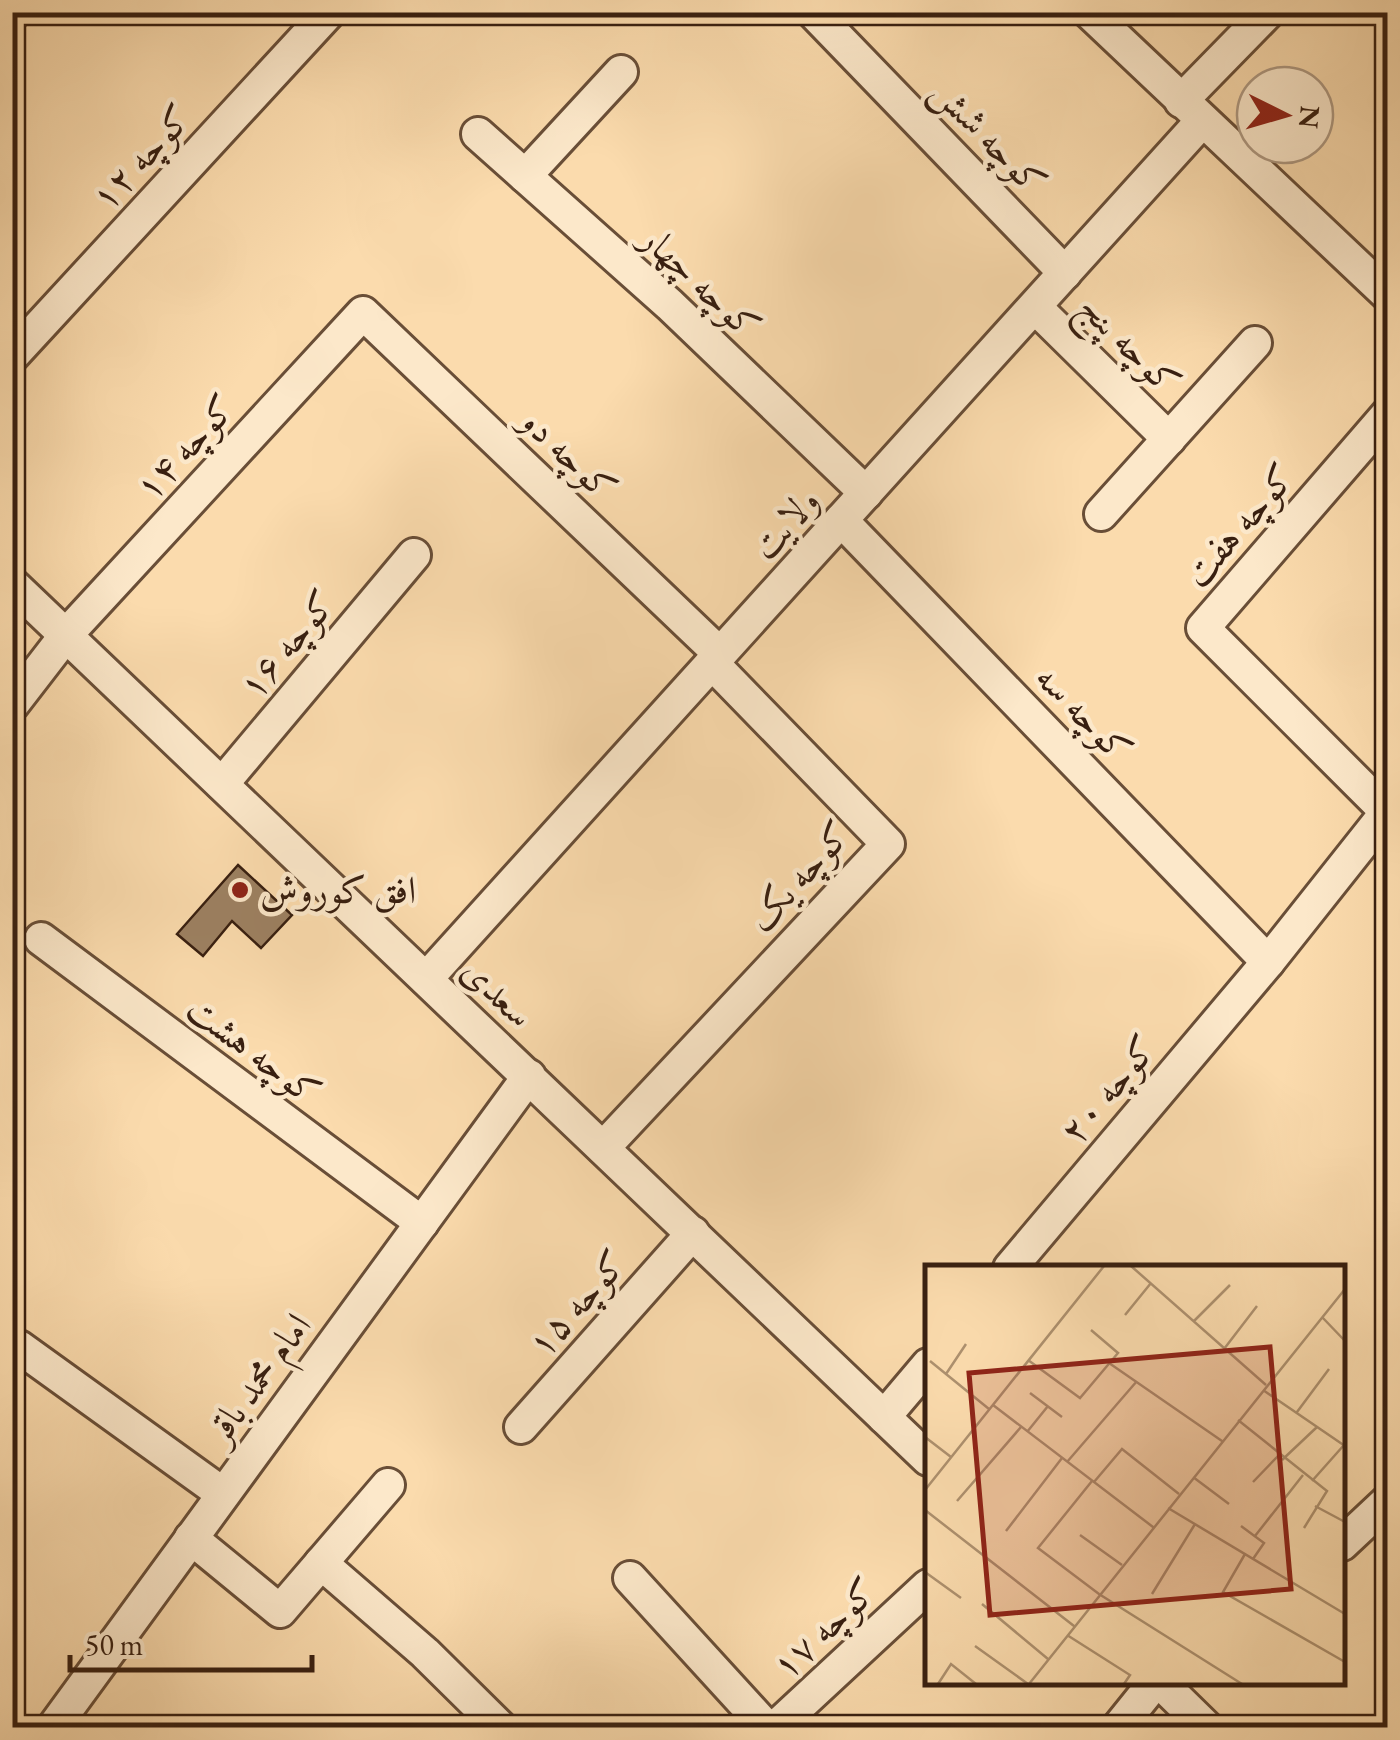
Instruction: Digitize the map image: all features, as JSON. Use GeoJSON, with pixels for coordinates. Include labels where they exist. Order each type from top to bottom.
{"type":"FeatureCollection","features":[{"type":"Feature","properties":{"kind":"street","name":"کوچه ۱۲"},"geometry":{"type":"LineString","coordinates":[[12,356],[329,12]]}},
{"type":"Feature","properties":{"kind":"street","name":"کوچه شش"},"geometry":{"type":"LineString","coordinates":[[813,12],[1065,273]]}},
{"type":"Feature","properties":{"kind":"street"},"geometry":{"type":"LineString","coordinates":[[1088,12],[1388,295]]}},
{"type":"Feature","properties":{"kind":"street","name":"ولایت"},"geometry":{"type":"LineString","coordinates":[[426,979],[1065,273],[1268,12]]}},
{"type":"Feature","properties":{"kind":"street"},"geometry":{"type":"LineString","coordinates":[[524,176],[621,72]]}},
{"type":"Feature","properties":{"kind":"street","name":"کوچه چهار"},"geometry":{"type":"LineString","coordinates":[[478,134],[670,305],[866,492]]}},
{"type":"Feature","properties":{"kind":"street","name":"کوچه پنج"},"geometry":{"type":"LineString","coordinates":[[1035,306],[1169,439]]}},
{"type":"Feature","properties":{"kind":"street","name":"کوچه ۱۴"},"geometry":{"type":"LineString","coordinates":[[12,705],[66,635],[363,312]]}},
{"type":"Feature","properties":{"kind":"street","name":"کوچه دو"},"geometry":{"type":"LineString","coordinates":[[363,312],[716,658]]}},
{"type":"Feature","properties":{"kind":"street"},"geometry":{"type":"LineString","coordinates":[[1101,514],[1255,344]]}},
{"type":"Feature","properties":{"kind":"street","name":"کوچه هفت"},"geometry":{"type":"LineString","coordinates":[[1387,813],[1203,628],[1388,414]]}},
{"type":"Feature","properties":{"kind":"street","name":"کوچه سه"},"geometry":{"type":"LineString","coordinates":[[842,520],[1268,962]]}},
{"type":"Feature","properties":{"kind":"street","name":"کوچه ۱۶"},"geometry":{"type":"LineString","coordinates":[[222,784],[414,555]]}},
{"type":"Feature","properties":{"kind":"street","name":"سعدی"},"geometry":{"type":"LineString","coordinates":[[12,584],[925,1455]]}},
{"type":"Feature","properties":{"kind":"street","name":"کوچه یک"},"geometry":{"type":"LineString","coordinates":[[603,1148],[888,844],[716,658]]}},
{"type":"Feature","properties":{"kind":"street","name":"کوچه ۲۰"},"geometry":{"type":"LineString","coordinates":[[1013,1265],[1268,962],[1387,813]]}},
{"type":"Feature","properties":{"kind":"street","name":"کوچه هشت"},"geometry":{"type":"LineString","coordinates":[[42,938],[422,1222]]}},
{"type":"Feature","properties":{"kind":"street","name":"امام محمد باقر"},"geometry":{"type":"LineString","coordinates":[[53,1728],[529,1076]]}},
{"type":"Feature","properties":{"kind":"street","name":"کوچه ۱۵"},"geometry":{"type":"LineString","coordinates":[[520,1427],[693,1233]]}},
{"type":"Feature","properties":{"kind":"street"},"geometry":{"type":"LineString","coordinates":[[16,1352],[223,1494]]}},
{"type":"Feature","properties":{"kind":"street"},"geometry":{"type":"LineString","coordinates":[[884,1416],[925,1368]]}},
{"type":"Feature","properties":{"kind":"street"},"geometry":{"type":"LineString","coordinates":[[191,1538],[280,1611],[388,1485]]}},
{"type":"Feature","properties":{"kind":"street"},"geometry":{"type":"LineString","coordinates":[[1345,1541],[1388,1501]]}},
{"type":"Feature","properties":{"kind":"street"},"geometry":{"type":"LineString","coordinates":[[321,1563],[426,1653],[501,1728]]}},
{"type":"Feature","properties":{"kind":"street"},"geometry":{"type":"LineString","coordinates":[[630,1578],[767,1728]]}},
{"type":"Feature","properties":{"kind":"street","name":"کوچه ۱۷"},"geometry":{"type":"LineString","coordinates":[[775,1728],[925,1589]]}},
{"type":"Feature","properties":{"kind":"street"},"geometry":{"type":"LineString","coordinates":[[1118,1728],[1173,1687],[1208,1728]]}},
{"type":"Feature","properties":{"kind":"building","name":"افق کوروش"},"geometry":{"type":"Polygon","coordinates":[[[238,865],[292,915],[261,948],[232,921],[203,956],[177,934],[238,865]]]}},
{"type":"Feature","properties":{"kind":"place","name":"افق کوروش"},"geometry":{"type":"Point","coordinates":[240,890]}}]}
